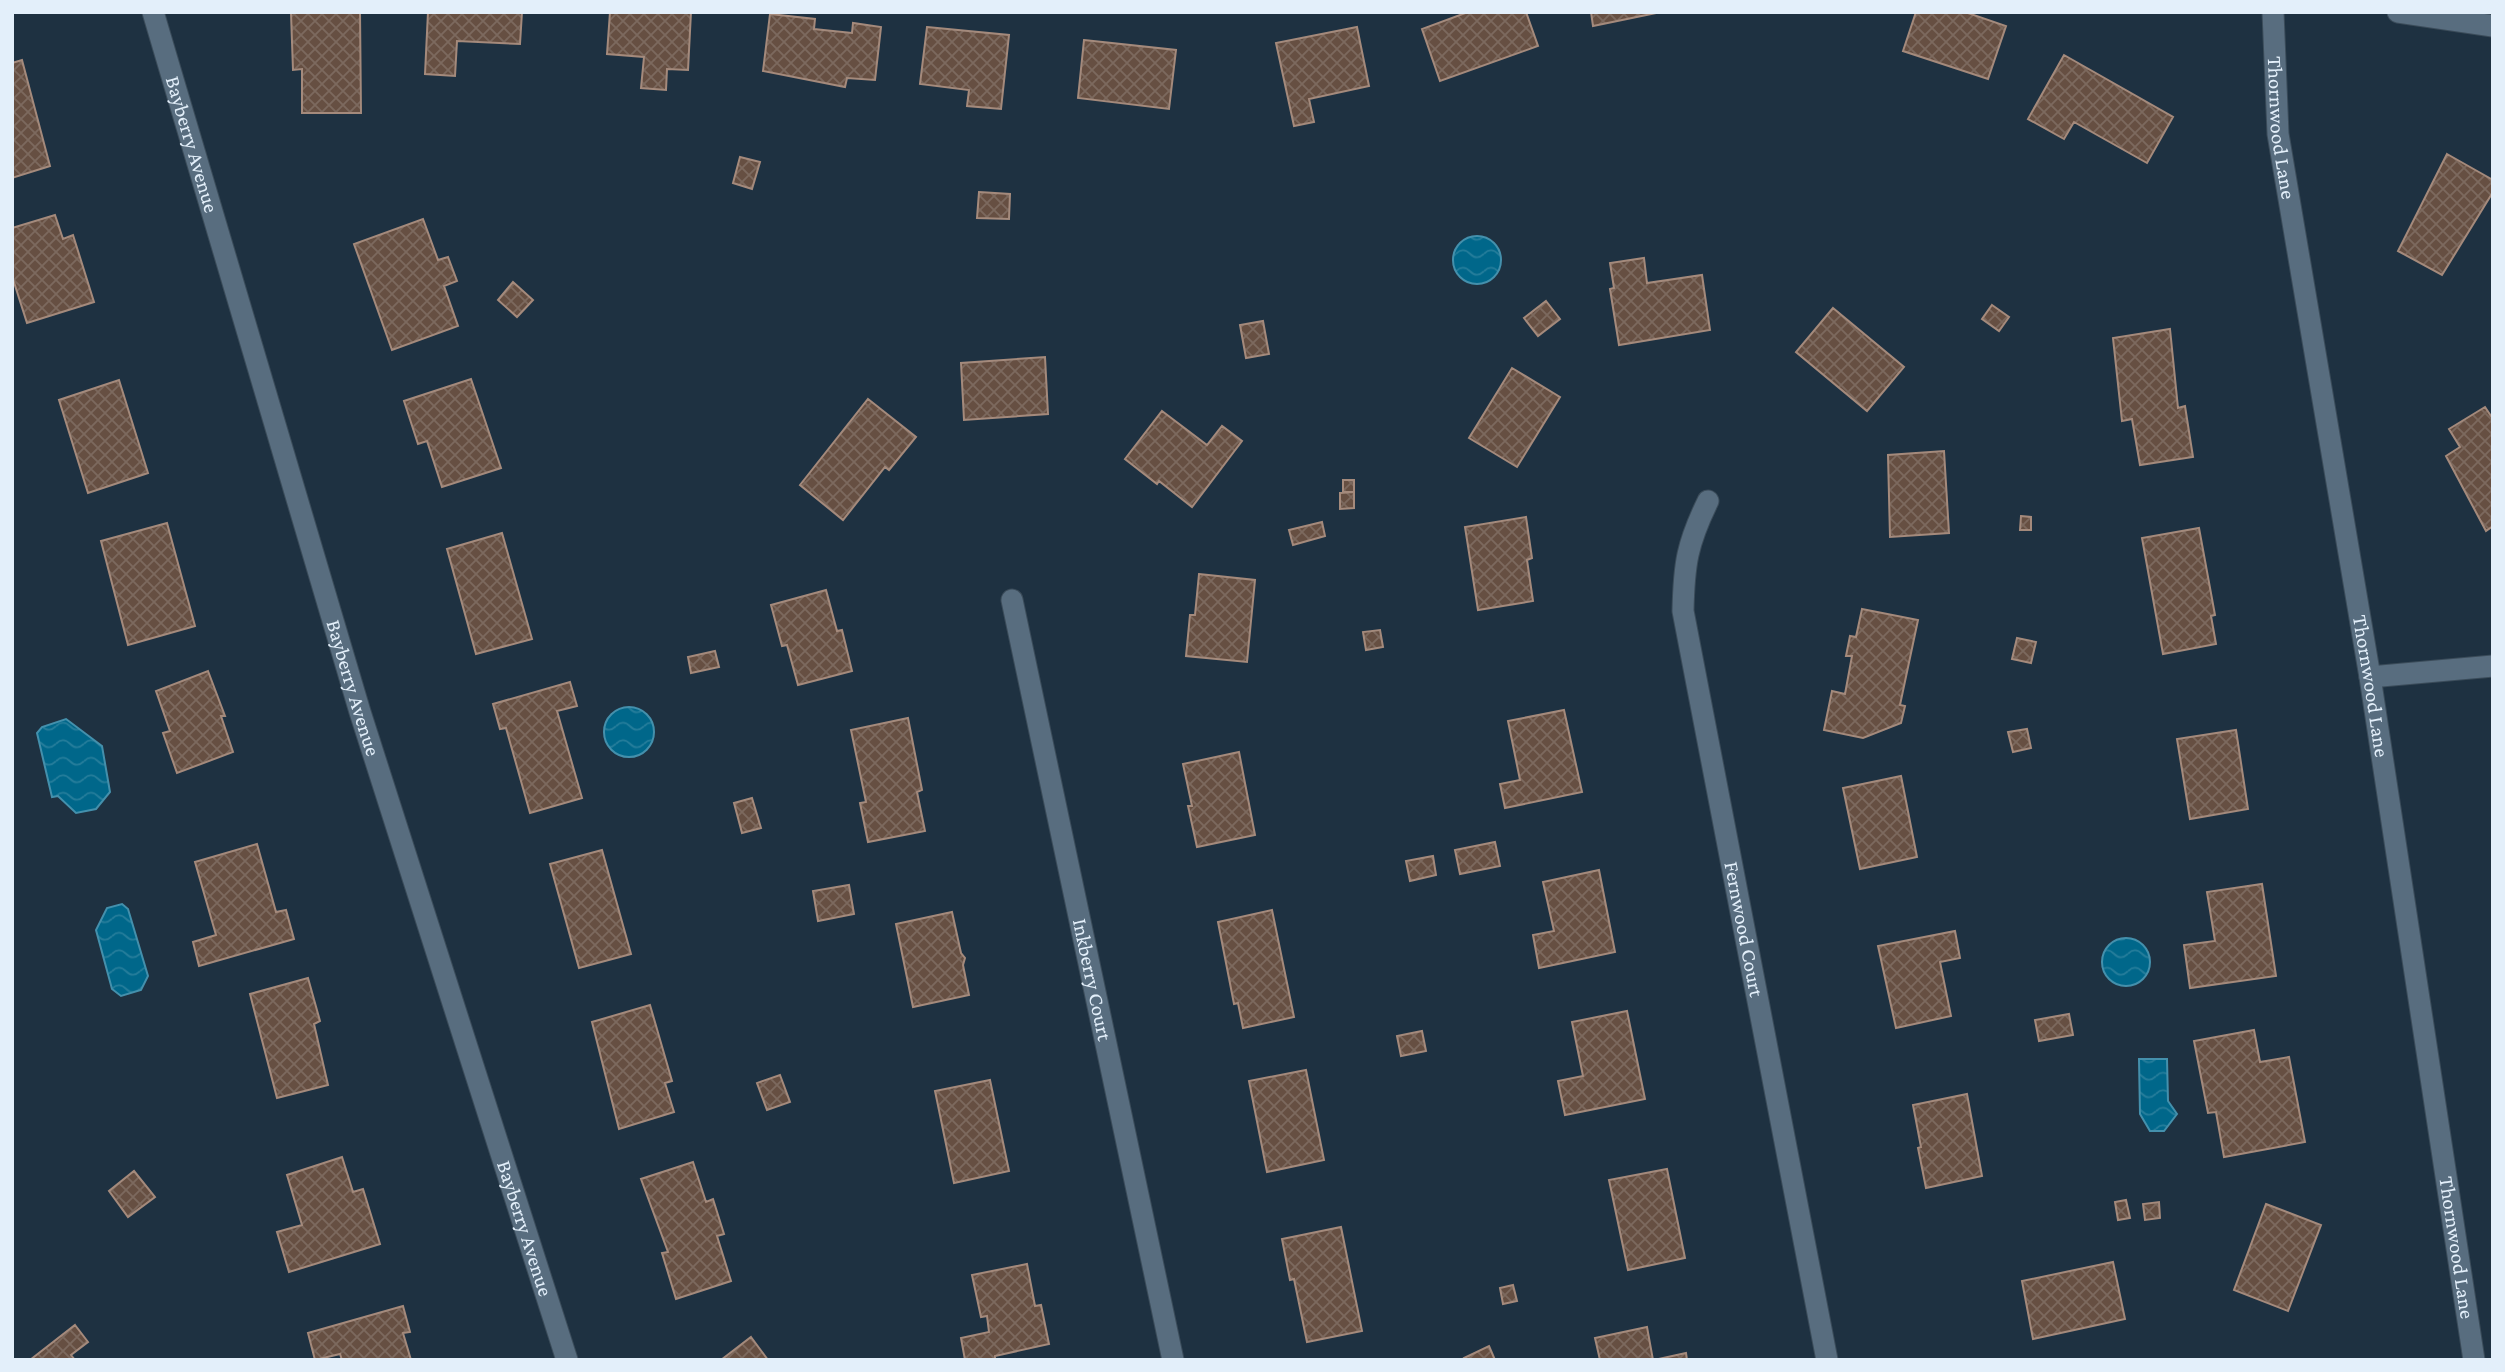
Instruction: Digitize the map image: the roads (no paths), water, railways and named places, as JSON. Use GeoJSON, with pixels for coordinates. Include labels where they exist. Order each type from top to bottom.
{"type":"FeatureCollection","features":[{"type":"Feature","properties":{"kind":"street","name":"Bayberry Avenue"},"geometry":{"type":"LineString","coordinates":[[153,12],[360,712],[567,1360]]}},
{"type":"Feature","properties":{"kind":"street","name":"Thornwood Lane"},"geometry":{"type":"LineString","coordinates":[[2273,12],[2278,134],[2370,677],[2474,1360]]}},
{"type":"Feature","properties":{"kind":"street"},"geometry":{"type":"LineString","coordinates":[[2398,12],[2493,26]]}},
{"type":"Feature","properties":{"kind":"street","name":"Fernwood Court"},"geometry":{"type":"LineString","coordinates":[[1708,501],[1693,533],[1684,567],[1683,611],[1827,1360]]}},
{"type":"Feature","properties":{"kind":"street","name":"Inkberry Court"},"geometry":{"type":"LineString","coordinates":[[1012,600],[1173,1360]]}},
{"type":"Feature","properties":{"kind":"street"},"geometry":{"type":"LineString","coordinates":[[2370,677],[2493,666]]}},
{"type":"Feature","properties":{"kind":"water"},"geometry":{"type":"Polygon","coordinates":[[[1477,236],[1494,243],[1501,260],[1494,277],[1477,284],[1460,277],[1453,260],[1460,243],[1477,236]]]}},
{"type":"Feature","properties":{"kind":"water"},"geometry":{"type":"Polygon","coordinates":[[[629,707],[647,714],[654,732],[647,750],[629,757],[611,750],[604,732],[611,714],[629,707]]]}},
{"type":"Feature","properties":{"kind":"water"},"geometry":{"type":"Polygon","coordinates":[[[66,719],[102,746],[110,792],[96,809],[76,813],[58,796],[52,797],[37,733],[42,727],[66,719]]]}},
{"type":"Feature","properties":{"kind":"water"},"geometry":{"type":"Polygon","coordinates":[[[122,904],[128,909],[148,976],[141,990],[121,996],[112,989],[96,930],[107,908],[122,904]]]}},
{"type":"Feature","properties":{"kind":"water"},"geometry":{"type":"Polygon","coordinates":[[[2126,938],[2143,945],[2150,962],[2143,979],[2126,986],[2109,979],[2102,962],[2109,945],[2126,938]]]}},
{"type":"Feature","properties":{"kind":"water"},"geometry":{"type":"Polygon","coordinates":[[[2139,1059],[2167,1059],[2168,1101],[2177,1114],[2164,1131],[2150,1131],[2140,1114],[2139,1059]]]}}]}
